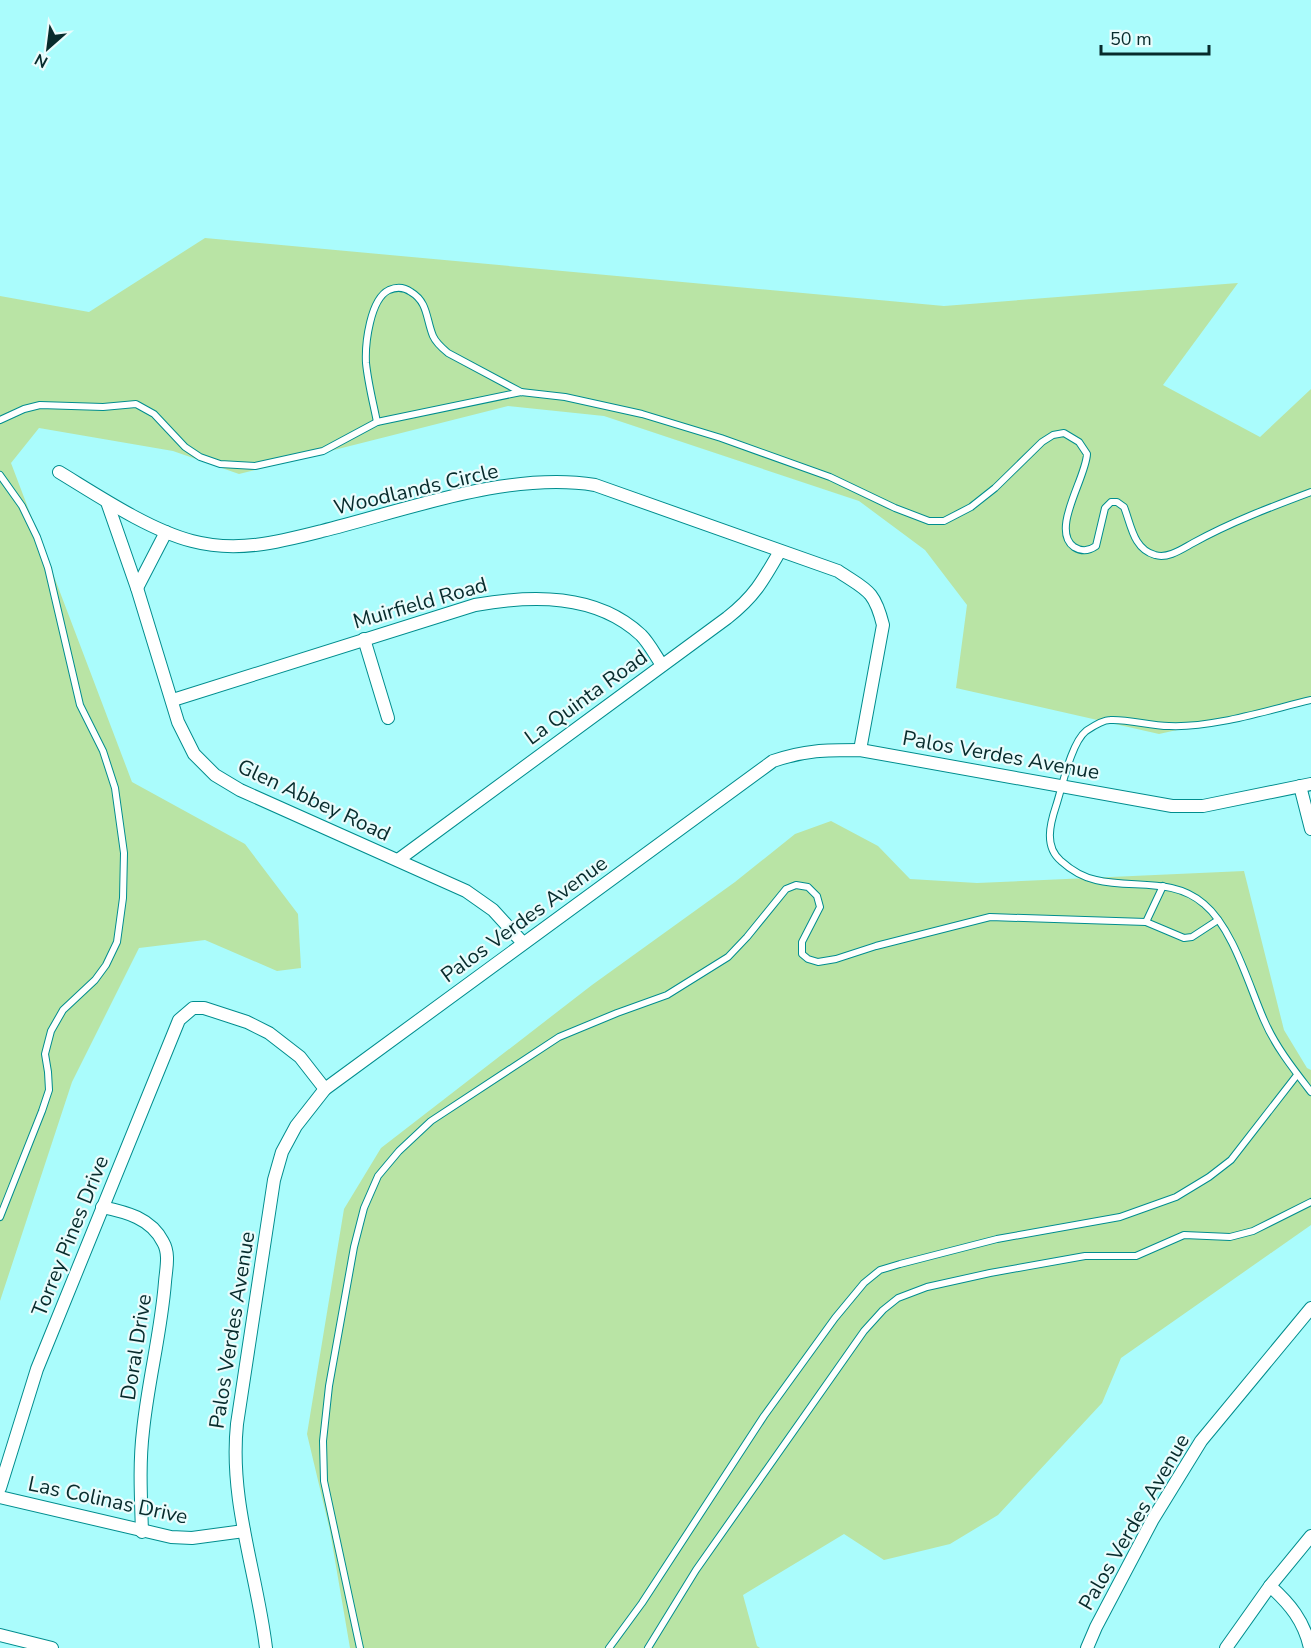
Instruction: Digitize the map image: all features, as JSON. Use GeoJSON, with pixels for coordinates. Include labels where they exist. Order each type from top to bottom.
{"type":"FeatureCollection","features":[{"type":"Feature","properties":{"kind":"street","name":"Woodlands Circle"},"geometry":{"type":"LineString","coordinates":[[59,472],[107,502],[166,532],[192,541],[249,547],[378,518],[479,490],[529,484],[578,482],[595,485],[838,571],[871,592],[879,607],[883,625],[860,750]]}},
{"type":"Feature","properties":{"kind":"street","name":"Glen Abbey Road"},"geometry":{"type":"LineString","coordinates":[[107,502],[137,588],[178,722],[194,754],[215,775],[240,790],[466,891],[493,910],[523,943]]}},
{"type":"Feature","properties":{"kind":"street"},"geometry":{"type":"LineString","coordinates":[[137,588],[166,532]]}},
{"type":"Feature","properties":{"kind":"street","name":"La Quinta Road"},"geometry":{"type":"LineString","coordinates":[[398,860],[745,604],[761,586],[780,551]]}},
{"type":"Feature","properties":{"kind":"street","name":"Muirfield Road"},"geometry":{"type":"LineString","coordinates":[[173,700],[475,605],[508,599],[553,598],[587,605],[623,621],[642,636],[662,665]]}},
{"type":"Feature","properties":{"kind":"street"},"geometry":{"type":"LineString","coordinates":[[364,639],[388,718]]}},
{"type":"Feature","properties":{"kind":"street","name":"Palos Verdes Avenue"},"geometry":{"type":"LineString","coordinates":[[266,1648],[244,1531],[236,1481],[234,1450],[274,1180],[282,1152],[296,1126],[325,1089],[773,761],[816,750],[860,750],[1172,806],[1203,806],[1305,785]]}},
{"type":"Feature","properties":{"kind":"street"},"geometry":{"type":"LineString","coordinates":[[1305,785],[1311,829]]}},
{"type":"Feature","properties":{"kind":"street","name":"Torrey Pines Drive"},"geometry":{"type":"LineString","coordinates":[[0,1488],[37,1369],[179,1020],[192,1008],[204,1008],[247,1022],[269,1034],[300,1057],[325,1089]]}},
{"type":"Feature","properties":{"kind":"street","name":"Doral Drive"},"geometry":{"type":"LineString","coordinates":[[102,1207],[132,1214],[151,1226],[163,1241],[168,1254],[162,1316],[142,1431],[142,1532]]}},
{"type":"Feature","properties":{"kind":"street","name":"Palos Verdes Avenue"},"geometry":{"type":"LineString","coordinates":[[1087,1648],[1154,1519],[1202,1441],[1311,1308]]}},
{"type":"Feature","properties":{"kind":"street","name":"Las Colinas Drive"},"geometry":{"type":"LineString","coordinates":[[0,1497],[171,1537],[192,1538],[244,1531]]}},
{"type":"Feature","properties":{"kind":"street"},"geometry":{"type":"LineString","coordinates":[[1226,1648],[1270,1586],[1311,1536]]}},
{"type":"Feature","properties":{"kind":"street"},"geometry":{"type":"LineString","coordinates":[[1270,1586],[1292,1607],[1301,1622],[1310,1648]]}},
{"type":"Feature","properties":{"kind":"street"},"geometry":{"type":"LineString","coordinates":[[0,1635],[16,1644],[52,1648]]}},
{"type":"Feature","properties":{"kind":"lane"},"geometry":{"type":"LineString","coordinates":[[377,422],[366,361],[367,341],[374,306],[387,291],[399,287],[409,290],[424,305],[433,338],[438,345],[521,392]]}},
{"type":"Feature","properties":{"kind":"lane"},"geometry":{"type":"LineString","coordinates":[[0,420],[24,409],[40,405],[103,407],[136,404],[154,414],[185,447],[200,457],[220,464],[255,466],[323,451],[377,422],[521,392],[565,397],[642,414],[722,438],[830,477],[895,508],[929,521],[944,521],[971,507],[990,493],[1042,442],[1053,435],[1064,433],[1079,442],[1087,454],[1085,467],[1068,514],[1065,533],[1067,539],[1073,546],[1086,551],[1096,546],[1105,508],[1111,502],[1117,502],[1124,507],[1132,532],[1142,548],[1153,555],[1162,556],[1174,553],[1226,525],[1311,492]]}},
{"type":"Feature","properties":{"kind":"lane"},"geometry":{"type":"LineString","coordinates":[[0,475],[22,507],[37,537],[48,568],[80,705],[103,751],[115,788],[124,853],[123,898],[117,942],[95,981],[63,1010],[51,1031],[45,1054],[49,1090],[0,1217]]}},
{"type":"Feature","properties":{"kind":"lane"},"geometry":{"type":"LineString","coordinates":[[1311,700],[1206,724],[1171,727],[1109,720],[1095,725],[1083,733],[1068,764],[1050,828],[1049,844],[1058,858],[1074,872],[1097,880],[1163,886],[1187,892],[1206,905],[1228,936],[1265,1022],[1297,1075],[1311,1092]]}},
{"type":"Feature","properties":{"kind":"lane"},"geometry":{"type":"LineString","coordinates":[[360,1648],[324,1481],[323,1441],[329,1386],[354,1247],[364,1208],[378,1176],[399,1151],[431,1121],[559,1037],[667,995],[706,972],[728,957],[786,889],[796,885],[808,887],[817,896],[820,907],[802,942],[802,954],[818,962],[990,917],[1146,922],[1184,938],[1192,937],[1218,920]]}},
{"type":"Feature","properties":{"kind":"lane"},"geometry":{"type":"LineString","coordinates":[[1146,922],[1163,886]]}},
{"type":"Feature","properties":{"kind":"lane"},"geometry":{"type":"LineString","coordinates":[[609,1648],[642,1603],[764,1416],[835,1318],[864,1283],[880,1270],[900,1264],[997,1239],[1120,1217],[1176,1197],[1209,1177],[1231,1160],[1297,1075]]}},
{"type":"Feature","properties":{"kind":"lane"},"geometry":{"type":"LineString","coordinates":[[648,1648],[696,1570],[864,1331],[883,1310],[898,1298],[927,1287],[1085,1256],[1136,1256],[1184,1235],[1230,1237],[1253,1231],[1311,1202]]}},
{"type":"Feature","properties":{"kind":"green space"},"geometry":{"type":"Polygon","coordinates":[[[205,238],[944,306],[1238,283],[1163,385],[1260,437],[1311,389],[1311,700],[1159,734],[956,688],[967,605],[925,550],[859,501],[604,416],[508,406],[239,474],[173,451],[39,428],[11,463],[132,782],[245,844],[298,914],[301,968],[277,971],[205,940],[139,948],[72,1082],[0,1301],[0,296],[89,312],[205,238]]]}},
{"type":"Feature","properties":{"kind":"green space"},"geometry":{"type":"Polygon","coordinates":[[[831,821],[878,846],[910,879],[977,883],[1244,871],[1284,1030],[1307,1068],[1311,1070],[1311,1225],[1121,1358],[1102,1403],[998,1515],[950,1544],[884,1560],[844,1534],[743,1595],[757,1646],[760,1648],[350,1648],[330,1531],[307,1434],[344,1209],[381,1148],[592,985],[735,882],[795,834],[831,821]]]}}]}
